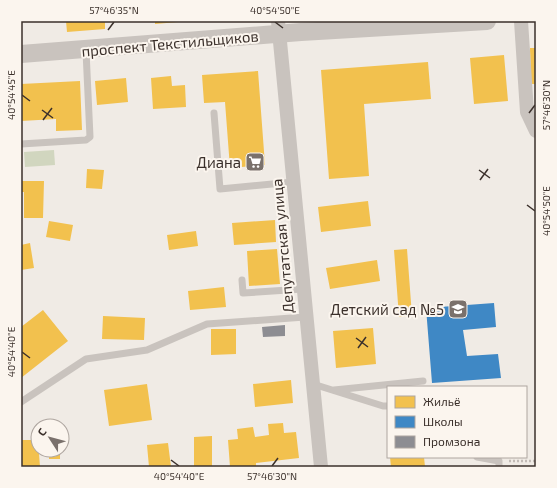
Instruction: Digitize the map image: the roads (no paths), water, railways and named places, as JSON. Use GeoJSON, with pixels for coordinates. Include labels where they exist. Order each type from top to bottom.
{"type":"FeatureCollection","features":[{"type":"Feature","properties":{"kind":"street","name":"проспект Текстильщиков"},"geometry":{"type":"LineString","coordinates":[[21,54],[86,50],[279,27],[487,21]]}},
{"type":"Feature","properties":{"kind":"street"},"geometry":{"type":"LineString","coordinates":[[521,21],[527,112],[536,131]]}},
{"type":"Feature","properties":{"kind":"street","name":"Депутатская улица"},"geometry":{"type":"LineString","coordinates":[[279,27],[305,317],[321,467]]}},
{"type":"Feature","properties":{"kind":"lane"},"geometry":{"type":"LineString","coordinates":[[21,144],[86,140],[90,138],[86,50]]}},
{"type":"Feature","properties":{"kind":"lane"},"geometry":{"type":"LineString","coordinates":[[214,113],[220,188],[293,182]]}},
{"type":"Feature","properties":{"kind":"lane"},"geometry":{"type":"LineString","coordinates":[[242,280],[243,293],[303,289]]}},
{"type":"Feature","properties":{"kind":"lane"},"geometry":{"type":"LineString","coordinates":[[21,402],[86,359],[147,350],[207,324],[305,317]]}},
{"type":"Feature","properties":{"kind":"lane"},"geometry":{"type":"LineString","coordinates":[[334,390],[423,381]]}},
{"type":"Feature","properties":{"kind":"lane"},"geometry":{"type":"LineString","coordinates":[[313,384],[387,406]]}},
{"type":"Feature","properties":{"kind":"lane"},"geometry":{"type":"LineString","coordinates":[[480,458],[499,464]]}},
{"type":"Feature","properties":{"kind":"place","name":"Диана"},"geometry":{"type":"Point","coordinates":[255,162]}},
{"type":"Feature","properties":{"kind":"place","name":"Детский сад №5"},"geometry":{"type":"Point","coordinates":[458,309]}}]}
